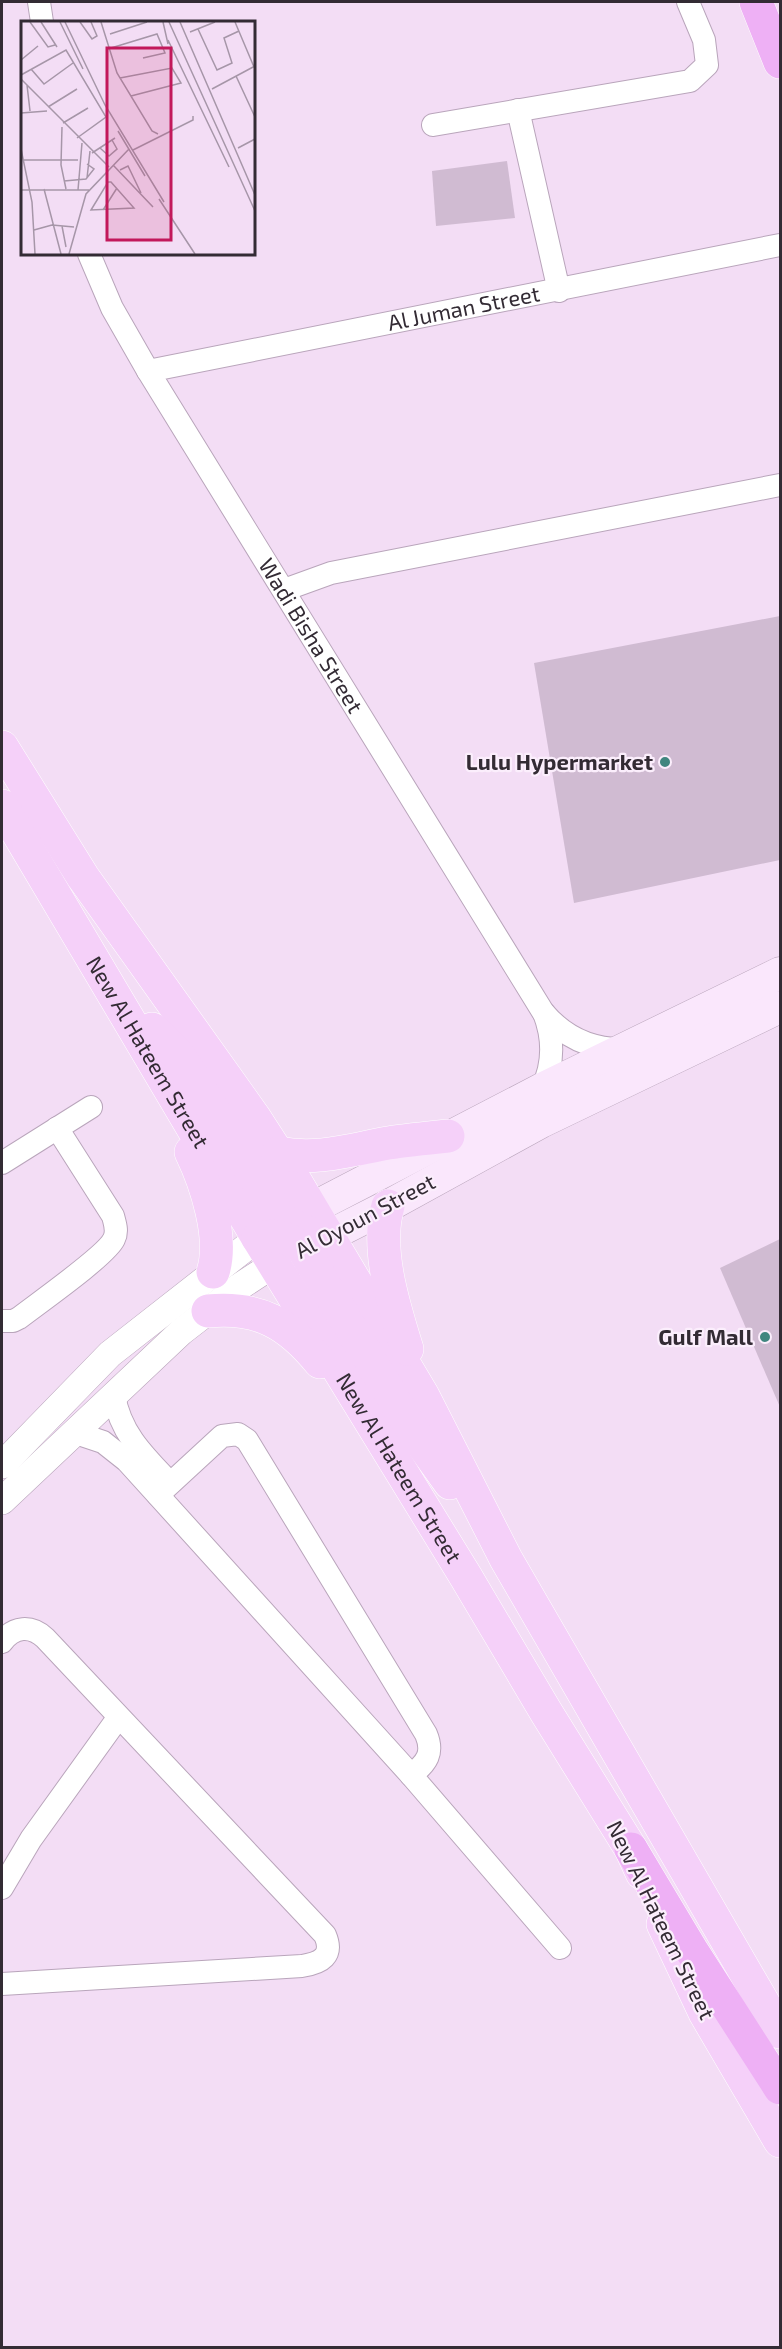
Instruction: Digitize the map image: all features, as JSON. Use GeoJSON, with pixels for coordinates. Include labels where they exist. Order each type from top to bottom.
{"type":"FeatureCollection","features":[{"type":"Feature","properties":{"kind":"highway"},"geometry":{"type":"LineString","coordinates":[[756,2],[780,62]]}},
{"type":"Feature","properties":{"kind":"highway"},"geometry":{"type":"LineString","coordinates":[[631,1849],[692,1951],[780,2088]]}},
{"type":"Feature","properties":{"kind":"main road","name":"New Al Hateem Street"},"geometry":{"type":"LineString","coordinates":[[2,747],[83,877],[278,1153],[282,1233]]}},
{"type":"Feature","properties":{"kind":"main road","name":"New Al Hateem Street"},"geometry":{"type":"LineString","coordinates":[[2,806],[170,1088],[282,1233],[363,1408],[631,1849],[690,1985],[720,2042],[780,2141]]}},
{"type":"Feature","properties":{"kind":"main road","name":"Al Oyoun Street"},"geometry":{"type":"LineString","coordinates":[[282,1233],[448,1136],[621,1049],[780,973]]}},
{"type":"Feature","properties":{"kind":"main road"},"geometry":{"type":"LineString","coordinates":[[122,1006],[161,1037],[178,1055],[271,1205],[282,1233],[270,1235],[315,1243],[415,1434],[506,1559]]}},
{"type":"Feature","properties":{"kind":"main road","name":"Al Oyoun Street"},"geometry":{"type":"LineString","coordinates":[[315,1243],[388,1206],[541,1122],[780,1006]]}},
{"type":"Feature","properties":{"kind":"main road"},"geometry":{"type":"LineString","coordinates":[[170,1088],[177,1122],[197,1167],[206,1195],[217,1244],[213,1272]]}},
{"type":"Feature","properties":{"kind":"main road"},"geometry":{"type":"LineString","coordinates":[[278,1153],[303,1157],[326,1155],[390,1143],[448,1136]]}},
{"type":"Feature","properties":{"kind":"main road"},"geometry":{"type":"LineString","coordinates":[[388,1206],[383,1231],[384,1256],[404,1340],[423,1396]]}},
{"type":"Feature","properties":{"kind":"main road","name":"New Al Hateem Street"},"geometry":{"type":"LineString","coordinates":[[282,1233],[315,1243],[423,1396],[506,1559],[780,2032]]}},
{"type":"Feature","properties":{"kind":"main road"},"geometry":{"type":"LineString","coordinates":[[208,1311],[239,1310],[276,1321],[305,1345],[343,1389],[363,1408]]}},
{"type":"Feature","properties":{"kind":"street"},"geometry":{"type":"LineString","coordinates":[[39,2],[42,21]]}},
{"type":"Feature","properties":{"kind":"street"},"geometry":{"type":"LineString","coordinates":[[432,125],[690,81],[707,65],[705,40],[688,2]]}},
{"type":"Feature","properties":{"kind":"street"},"geometry":{"type":"LineString","coordinates":[[518,110],[559,291]]}},
{"type":"Feature","properties":{"kind":"street","name":"Al Juman Street"},"geometry":{"type":"LineString","coordinates":[[148,371],[559,291],[780,245]]}},
{"type":"Feature","properties":{"kind":"street","name":"Wadi Bisha Street"},"geometry":{"type":"LineString","coordinates":[[89,255],[112,308],[148,371],[395,768],[543,1012],[553,1023],[578,1041],[599,1048],[621,1049]]}},
{"type":"Feature","properties":{"kind":"street"},"geometry":{"type":"LineString","coordinates":[[284,590],[331,573],[780,485]]}},
{"type":"Feature","properties":{"kind":"street","name":"Wadi Bisha Street"},"geometry":{"type":"LineString","coordinates":[[542,1089],[552,1052],[551,1038],[543,1012]]}},
{"type":"Feature","properties":{"kind":"street"},"geometry":{"type":"LineString","coordinates":[[2,1163],[91,1107]]}},
{"type":"Feature","properties":{"kind":"street"},"geometry":{"type":"LineString","coordinates":[[2,1321],[19,1318],[103,1252],[116,1236],[113,1216],[57,1128]]}},
{"type":"Feature","properties":{"kind":"street","name":"Al Oyoun Street"},"geometry":{"type":"LineString","coordinates":[[6,1456],[110,1354],[213,1272],[282,1233]]}},
{"type":"Feature","properties":{"kind":"street","name":"Al Oyoun Street"},"geometry":{"type":"LineString","coordinates":[[2,1501],[73,1432],[174,1339],[208,1311],[282,1233]]}},
{"type":"Feature","properties":{"kind":"street"},"geometry":{"type":"LineString","coordinates":[[114,1395],[133,1456]]}},
{"type":"Feature","properties":{"kind":"street"},"geometry":{"type":"LineString","coordinates":[[73,1432],[103,1442],[133,1456],[560,1948]]}},
{"type":"Feature","properties":{"kind":"street"},"geometry":{"type":"LineString","coordinates":[[164,1489],[222,1436],[238,1434],[247,1440],[426,1734],[430,1743],[430,1753],[426,1762],[411,1775]]}},
{"type":"Feature","properties":{"kind":"street"},"geometry":{"type":"LineString","coordinates":[[2,1642],[13,1631],[21,1629],[38,1632],[325,1935],[328,1944],[327,1953],[321,1961],[302,1966],[2,1984]]}},
{"type":"Feature","properties":{"kind":"street"},"geometry":{"type":"LineString","coordinates":[[2,1888],[31,1839],[118,1718]]}},
{"type":"Feature","properties":{"kind":"building"},"geometry":{"type":"Polygon","coordinates":[[[507,161],[515,218],[436,226],[432,171],[507,161]]]}},
{"type":"Feature","properties":{"kind":"building","name":"Lulu Hypermarket"},"geometry":{"type":"Polygon","coordinates":[[[780,616],[780,860],[574,903],[534,663],[780,616]]]}},
{"type":"Feature","properties":{"kind":"building","name":"Gulf Mall"},"geometry":{"type":"Polygon","coordinates":[[[780,1239],[780,1407],[720,1268],[780,1239]]]}},
{"type":"Feature","properties":{"kind":"place","name":"Lulu Hypermarket"},"geometry":{"type":"Point","coordinates":[665,762]}},
{"type":"Feature","properties":{"kind":"place","name":"Gulf Mall"},"geometry":{"type":"Point","coordinates":[765,1337]}}]}
